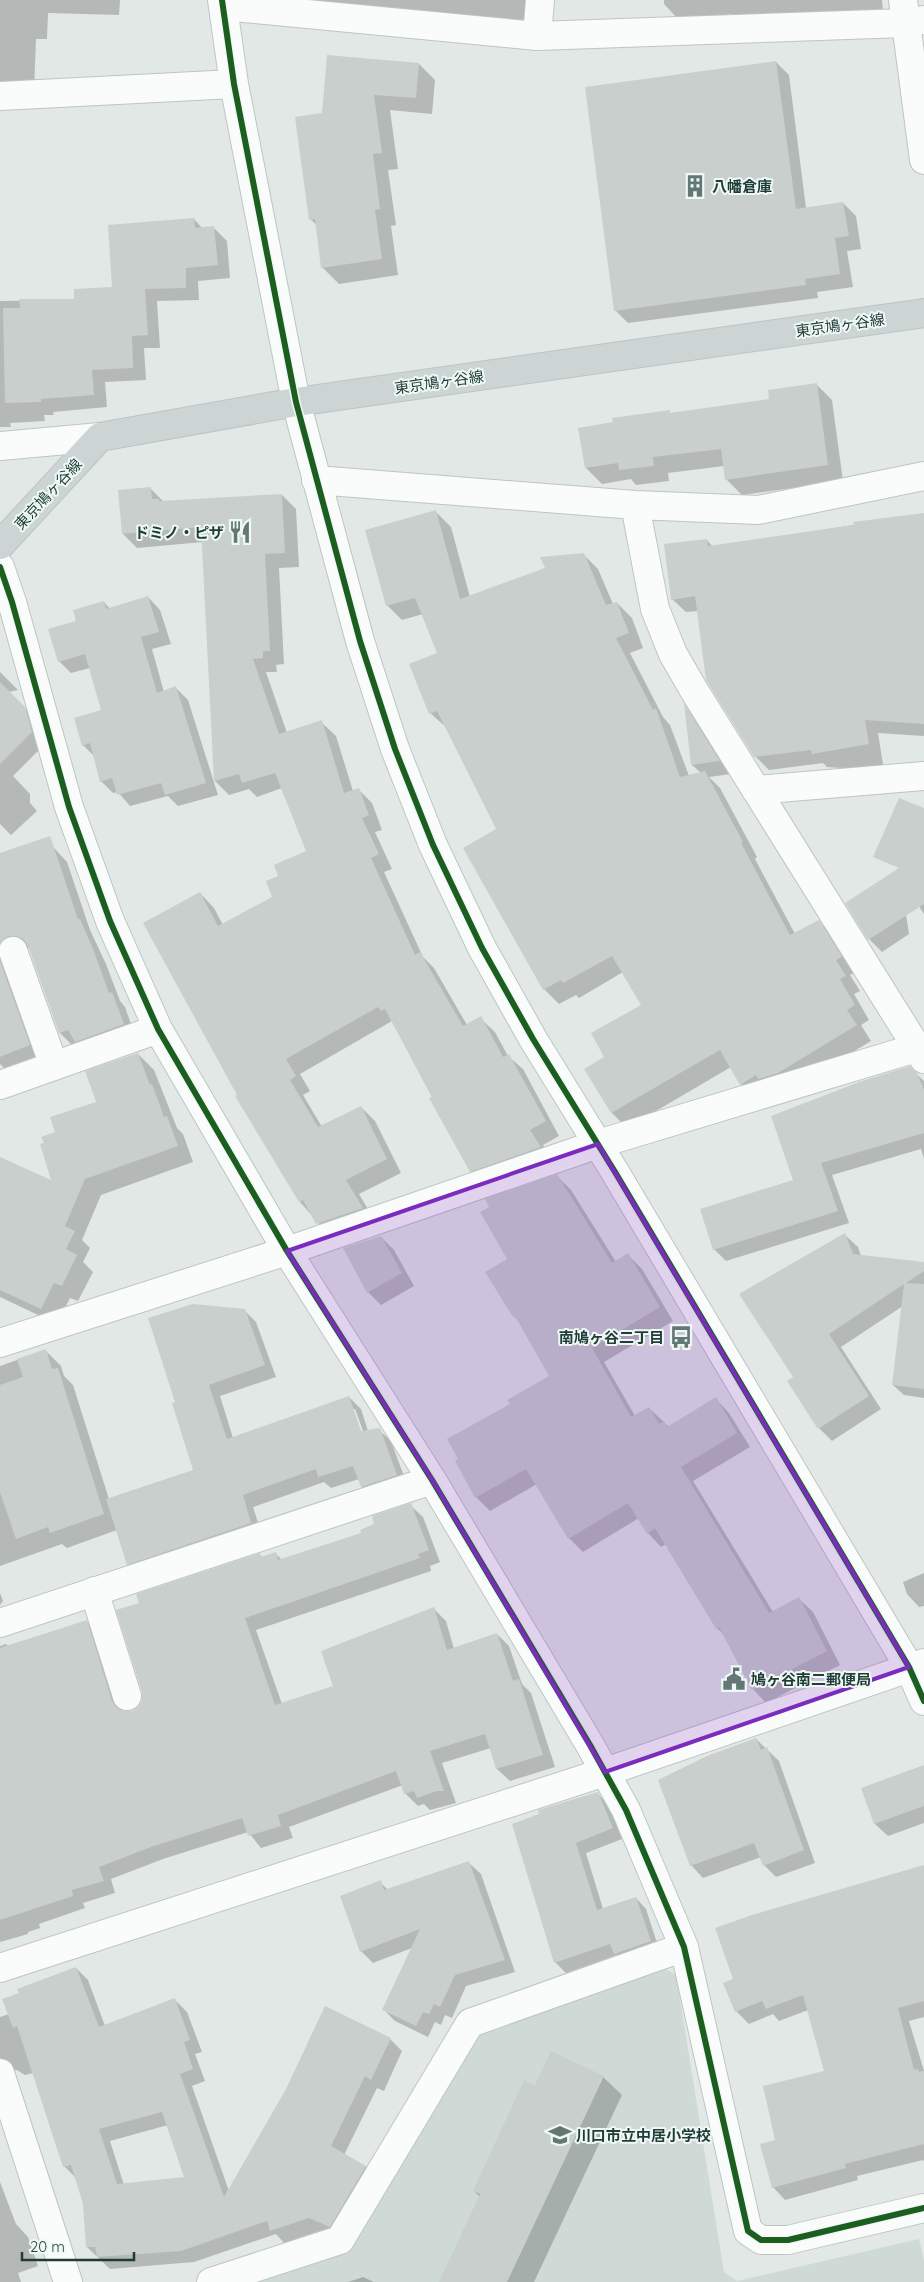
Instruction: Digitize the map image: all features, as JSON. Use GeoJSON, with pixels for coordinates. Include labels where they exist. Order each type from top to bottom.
{"type":"FeatureCollection","features":[{"type":"Feature","properties":{"kind":"main road","name":"東京鳩ヶ谷線"},"geometry":{"type":"LineString","coordinates":[[0,545],[100,437],[296,402],[924,313]]}},
{"type":"Feature","properties":{"kind":"street"},"geometry":{"type":"LineString","coordinates":[[537,36],[540,0]]}},
{"type":"Feature","properties":{"kind":"street"},"geometry":{"type":"LineString","coordinates":[[924,160],[911,14],[537,36],[222,3],[234,84],[296,402],[369,668],[395,749],[433,845],[482,948],[534,1039],[917,1665],[924,1701]]}},
{"type":"Feature","properties":{"kind":"street"},"geometry":{"type":"LineString","coordinates":[[0,96],[234,84]]}},
{"type":"Feature","properties":{"kind":"street"},"geometry":{"type":"LineString","coordinates":[[0,446],[100,437]]}},
{"type":"Feature","properties":{"kind":"street"},"geometry":{"type":"LineString","coordinates":[[316,480],[635,505],[758,510],[924,476]]}},
{"type":"Feature","properties":{"kind":"street"},"geometry":{"type":"LineString","coordinates":[[0,1343],[287,1251],[598,1144],[920,1054],[673,654],[655,609],[635,505]]}},
{"type":"Feature","properties":{"kind":"street"},"geometry":{"type":"LineString","coordinates":[[0,567],[12,602],[69,807],[110,921],[158,1029],[287,1251],[432,1480],[626,1810],[684,1947],[748,2231],[761,2240],[788,2240],[924,2208]]}},
{"type":"Feature","properties":{"kind":"street"},"geometry":{"type":"LineString","coordinates":[[756,790],[924,776]]}},
{"type":"Feature","properties":{"kind":"street"},"geometry":{"type":"LineString","coordinates":[[13,951],[54,1066]]}},
{"type":"Feature","properties":{"kind":"street"},"geometry":{"type":"LineString","coordinates":[[0,1085],[158,1029]]}},
{"type":"Feature","properties":{"kind":"street"},"geometry":{"type":"LineString","coordinates":[[0,1623],[432,1480]]}},
{"type":"Feature","properties":{"kind":"street"},"geometry":{"type":"LineString","coordinates":[[94,1591],[128,1696]]}},
{"type":"Feature","properties":{"kind":"street"},"geometry":{"type":"LineString","coordinates":[[0,1968],[605,1772],[917,1665]]}},
{"type":"Feature","properties":{"kind":"street"},"geometry":{"type":"LineString","coordinates":[[211,2282],[340,2240],[470,2022],[684,1947]]}},
{"type":"Feature","properties":{"kind":"street"},"geometry":{"type":"LineString","coordinates":[[0,2073],[68,2282]]}},
{"type":"Feature","properties":{"kind":"highlighted area"},"geometry":{"type":"Polygon","coordinates":[[[598,1144],[909,1667],[605,1772],[432,1480],[287,1251],[598,1144]]]}},
{"type":"Feature","properties":{"kind":"shaded area","name":"川口市立中居小学校"},"geometry":{"type":"Polygon","coordinates":[[[659,1965],[676,1975],[724,2272],[737,2281],[919,2239],[924,2260],[924,2282],[255,2282],[352,2249],[479,2031],[659,1965]]]}},
{"type":"Feature","properties":{"kind":"building"},"geometry":{"type":"Polygon","coordinates":[[[327,55],[419,63],[416,98],[374,95],[382,153],[373,154],[380,209],[375,210],[382,259],[321,268],[315,219],[309,220],[295,117],[322,113],[327,55]]]}},
{"type":"Feature","properties":{"kind":"building","name":"八幡倉庫"},"geometry":{"type":"Polygon","coordinates":[[[776,61],[796,209],[843,202],[849,236],[835,238],[840,274],[805,279],[806,285],[614,311],[585,87],[776,61]]]}},
{"type":"Feature","properties":{"kind":"building"},"geometry":{"type":"Polygon","coordinates":[[[194,218],[195,228],[214,226],[218,265],[186,268],[186,288],[145,289],[148,335],[132,336],[133,368],[92,370],[94,395],[41,399],[41,402],[5,403],[3,308],[20,308],[19,299],[74,299],[74,289],[112,287],[108,225],[194,218]]]}},
{"type":"Feature","properties":{"kind":"building"},"geometry":{"type":"Polygon","coordinates":[[[817,383],[828,465],[725,480],[721,449],[653,457],[654,466],[619,470],[618,463],[585,468],[578,428],[613,422],[612,418],[670,410],[670,413],[769,399],[768,390],[817,383]]]}},
{"type":"Feature","properties":{"kind":"building"},"geometry":{"type":"Polygon","coordinates":[[[151,487],[152,499],[159,499],[159,501],[282,494],[285,553],[265,554],[270,651],[263,651],[263,658],[253,659],[279,734],[322,720],[344,793],[359,788],[369,815],[362,818],[379,854],[371,858],[415,955],[420,952],[463,1026],[481,1016],[503,1057],[509,1054],[546,1121],[530,1130],[541,1147],[470,1172],[429,1098],[432,1097],[385,1009],[381,1011],[378,1007],[286,1059],[296,1076],[290,1080],[318,1127],[361,1106],[387,1159],[346,1180],[363,1208],[316,1224],[303,1200],[299,1202],[235,1096],[237,1095],[143,923],[200,892],[218,926],[272,897],[266,881],[278,876],[274,865],[306,851],[275,773],[242,783],[239,774],[214,781],[201,527],[122,534],[118,490],[151,487]]]}},
{"type":"Feature","properties":{"kind":"building"},"geometry":{"type":"Polygon","coordinates":[[[436,510],[460,599],[545,568],[540,557],[584,553],[606,605],[617,602],[629,633],[616,638],[653,710],[656,708],[680,777],[705,771],[790,935],[819,920],[842,956],[836,960],[846,976],[840,979],[855,1005],[847,1010],[857,1025],[778,1073],[758,1079],[756,1075],[740,1085],[720,1050],[611,1113],[584,1069],[604,1057],[591,1033],[641,1005],[612,956],[563,983],[561,980],[543,990],[463,848],[496,829],[437,711],[429,714],[409,664],[437,653],[415,598],[386,606],[365,530],[436,510]]]}},
{"type":"Feature","properties":{"kind":"building"},"geometry":{"type":"Polygon","coordinates":[[[924,513],[924,724],[865,720],[869,744],[812,754],[811,750],[754,757],[706,680],[695,596],[671,600],[664,544],[707,539],[708,546],[854,525],[853,522],[924,513]]]}},
{"type":"Feature","properties":{"kind":"building"},"geometry":{"type":"Polygon","coordinates":[[[148,596],[159,632],[141,637],[157,693],[176,686],[206,783],[165,795],[161,783],[117,795],[112,778],[100,782],[90,743],[82,746],[74,718],[101,710],[85,654],[58,662],[48,629],[76,621],[73,610],[104,601],[106,609],[148,596]]]}},
{"type":"Feature","properties":{"kind":"building"},"geometry":{"type":"Polygon","coordinates":[[[0,682],[25,707],[32,732],[0,764],[0,682]]]}},
{"type":"Feature","properties":{"kind":"building"},"geometry":{"type":"Polygon","coordinates":[[[684,703],[720,761],[691,765],[684,703]]]}},
{"type":"Feature","properties":{"kind":"building"},"geometry":{"type":"Polygon","coordinates":[[[899,798],[924,808],[924,904],[868,940],[845,903],[899,868],[873,857],[899,798]]]}},
{"type":"Feature","properties":{"kind":"building"},"geometry":{"type":"Polygon","coordinates":[[[50,836],[78,919],[80,919],[93,949],[109,993],[112,992],[124,1024],[75,1042],[68,1030],[59,1033],[28,946],[23,939],[16,936],[8,936],[0,943],[0,853],[50,836]]]}},
{"type":"Feature","properties":{"kind":"building"},"geometry":{"type":"Polygon","coordinates":[[[0,961],[30,1045],[0,1057],[0,961]]]}},
{"type":"Feature","properties":{"kind":"building"},"geometry":{"type":"Polygon","coordinates":[[[138,1053],[164,1117],[167,1116],[178,1146],[85,1179],[65,1226],[75,1231],[66,1249],[77,1255],[62,1286],[54,1283],[41,1309],[0,1290],[0,1157],[51,1180],[40,1144],[44,1143],[41,1137],[55,1132],[50,1117],[96,1102],[85,1071],[138,1053]]]}},
{"type":"Feature","properties":{"kind":"building"},"geometry":{"type":"Polygon","coordinates":[[[910,1066],[917,1073],[924,1090],[924,1133],[821,1163],[838,1211],[713,1250],[700,1209],[793,1180],[771,1116],[862,1081],[910,1066]]]}},
{"type":"Feature","properties":{"kind":"building"},"geometry":{"type":"Polygon","coordinates":[[[557,1174],[612,1263],[628,1253],[660,1307],[592,1348],[631,1417],[649,1407],[659,1424],[664,1421],[667,1427],[716,1397],[737,1433],[681,1467],[769,1613],[799,1597],[827,1651],[752,1690],[719,1627],[716,1629],[655,1528],[647,1534],[628,1503],[568,1539],[526,1469],[475,1498],[455,1461],[458,1459],[447,1439],[510,1404],[507,1400],[549,1376],[515,1316],[513,1317],[485,1272],[507,1259],[480,1212],[489,1207],[485,1199],[557,1174]]]}},
{"type":"Feature","properties":{"kind":"building"},"geometry":{"type":"Polygon","coordinates":[[[845,1233],[853,1254],[924,1262],[924,1271],[906,1283],[924,1284],[924,1389],[892,1385],[904,1284],[829,1334],[869,1396],[818,1429],[787,1381],[793,1377],[739,1294],[845,1233]]]}},
{"type":"Feature","properties":{"kind":"building"},"geometry":{"type":"Polygon","coordinates":[[[381,1236],[402,1273],[367,1293],[343,1248],[381,1236]]]}},
{"type":"Feature","properties":{"kind":"building"},"geometry":{"type":"Polygon","coordinates":[[[193,1304],[245,1309],[265,1365],[209,1385],[227,1439],[349,1396],[361,1431],[380,1428],[397,1475],[361,1487],[353,1466],[318,1477],[316,1469],[243,1495],[251,1523],[127,1565],[106,1499],[193,1470],[172,1403],[175,1402],[148,1318],[193,1304]]]}},
{"type":"Feature","properties":{"kind":"building"},"geometry":{"type":"Polygon","coordinates":[[[46,1349],[52,1369],[58,1368],[104,1514],[50,1533],[48,1527],[16,1539],[0,1492],[0,1385],[23,1377],[17,1359],[46,1349]]]}},
{"type":"Feature","properties":{"kind":"building"},"geometry":{"type":"Polygon","coordinates":[[[411,1503],[429,1550],[418,1554],[420,1558],[245,1618],[275,1705],[333,1686],[321,1651],[434,1607],[447,1650],[497,1633],[513,1681],[519,1679],[543,1755],[496,1769],[485,1734],[430,1751],[444,1791],[437,1791],[417,1798],[414,1791],[404,1794],[396,1771],[278,1815],[281,1826],[248,1836],[242,1818],[151,1847],[99,1867],[104,1881],[72,1890],[73,1896],[0,1920],[0,1648],[87,1620],[112,1701],[116,1707],[123,1711],[132,1711],[138,1707],[142,1700],[142,1692],[116,1610],[139,1603],[136,1594],[260,1553],[261,1557],[276,1552],[278,1560],[361,1533],[360,1530],[374,1524],[372,1516],[411,1503]]]}},
{"type":"Feature","properties":{"kind":"building"},"geometry":{"type":"Polygon","coordinates":[[[756,1738],[761,1750],[767,1747],[804,1850],[763,1866],[754,1843],[690,1866],[658,1780],[707,1756],[756,1738]]]}},
{"type":"Feature","properties":{"kind":"building"},"geometry":{"type":"Polygon","coordinates":[[[924,1765],[924,1806],[874,1824],[861,1788],[924,1765]]]}},
{"type":"Feature","properties":{"kind":"building"},"geometry":{"type":"Polygon","coordinates":[[[598,1792],[613,1828],[576,1843],[597,1910],[636,1897],[651,1941],[614,1954],[610,1944],[554,1963],[512,1824],[539,1814],[538,1810],[598,1792]]]}},
{"type":"Feature","properties":{"kind":"building"},"geometry":{"type":"Polygon","coordinates":[[[469,1861],[505,1960],[455,1975],[440,2007],[434,2004],[429,2014],[423,2012],[416,2026],[382,2010],[420,1929],[360,1952],[340,1896],[381,1880],[384,1890],[469,1861]]]}},
{"type":"Feature","properties":{"kind":"building"},"geometry":{"type":"Polygon","coordinates":[[[924,1865],[924,2001],[898,2008],[914,2070],[924,2071],[924,2144],[845,2164],[846,2168],[772,2188],[760,2144],[775,2140],[763,2086],[824,2071],[803,1995],[766,2009],[762,2001],[735,2012],[723,1983],[733,1979],[715,1928],[752,1915],[924,1865]]]}},
{"type":"Feature","properties":{"kind":"building"},"geometry":{"type":"Polygon","coordinates":[[[76,1967],[99,2027],[175,1998],[190,2040],[184,2042],[193,2069],[180,2074],[224,2197],[286,2089],[325,2006],[391,2038],[371,2080],[365,2076],[331,2146],[366,2166],[330,2227],[309,2218],[270,2231],[267,2221],[181,2251],[97,2257],[95,2247],[86,2247],[83,2204],[71,2165],[63,2167],[17,2026],[13,2028],[2,1999],[19,1993],[17,1989],[76,1967]],[[162,2112],[99,2129],[117,2184],[184,2177],[162,2112]]]}},
{"type":"Feature","properties":{"kind":"building"},"geometry":{"type":"Polygon","coordinates":[[[551,2051],[604,2076],[507,2282],[439,2282],[480,2194],[473,2191],[524,2080],[535,2085],[551,2051]]]}},
{"type":"Feature","properties":{"kind":"cycle path"},"geometry":{"type":"LineString","coordinates":[[222,0],[234,84],[296,402],[360,641],[395,749],[433,845],[482,948],[533,1039],[615,1172],[909,1667],[924,1701]]}},
{"type":"Feature","properties":{"kind":"cycle path"},"geometry":{"type":"LineString","coordinates":[[0,567],[12,602],[69,807],[110,921],[158,1029],[287,1251],[432,1480],[590,1745],[626,1810],[684,1947],[748,2231],[761,2240],[788,2240],[924,2208]]}},
{"type":"Feature","properties":{"kind":"place","name":"八幡倉庫"},"geometry":{"type":"Point","coordinates":[695,186]}},
{"type":"Feature","properties":{"kind":"place","name":"ドミノ・ピザ"},"geometry":{"type":"Point","coordinates":[240,532]}},
{"type":"Feature","properties":{"kind":"place","name":"南鳩ヶ谷二丁目"},"geometry":{"type":"Point","coordinates":[681,1337]}},
{"type":"Feature","properties":{"kind":"place","name":"鳩ヶ谷南二郵便局"},"geometry":{"type":"Point","coordinates":[734,1679]}},
{"type":"Feature","properties":{"kind":"place","name":"川口市立中居小学校"},"geometry":{"type":"Point","coordinates":[560,2135]}}]}
